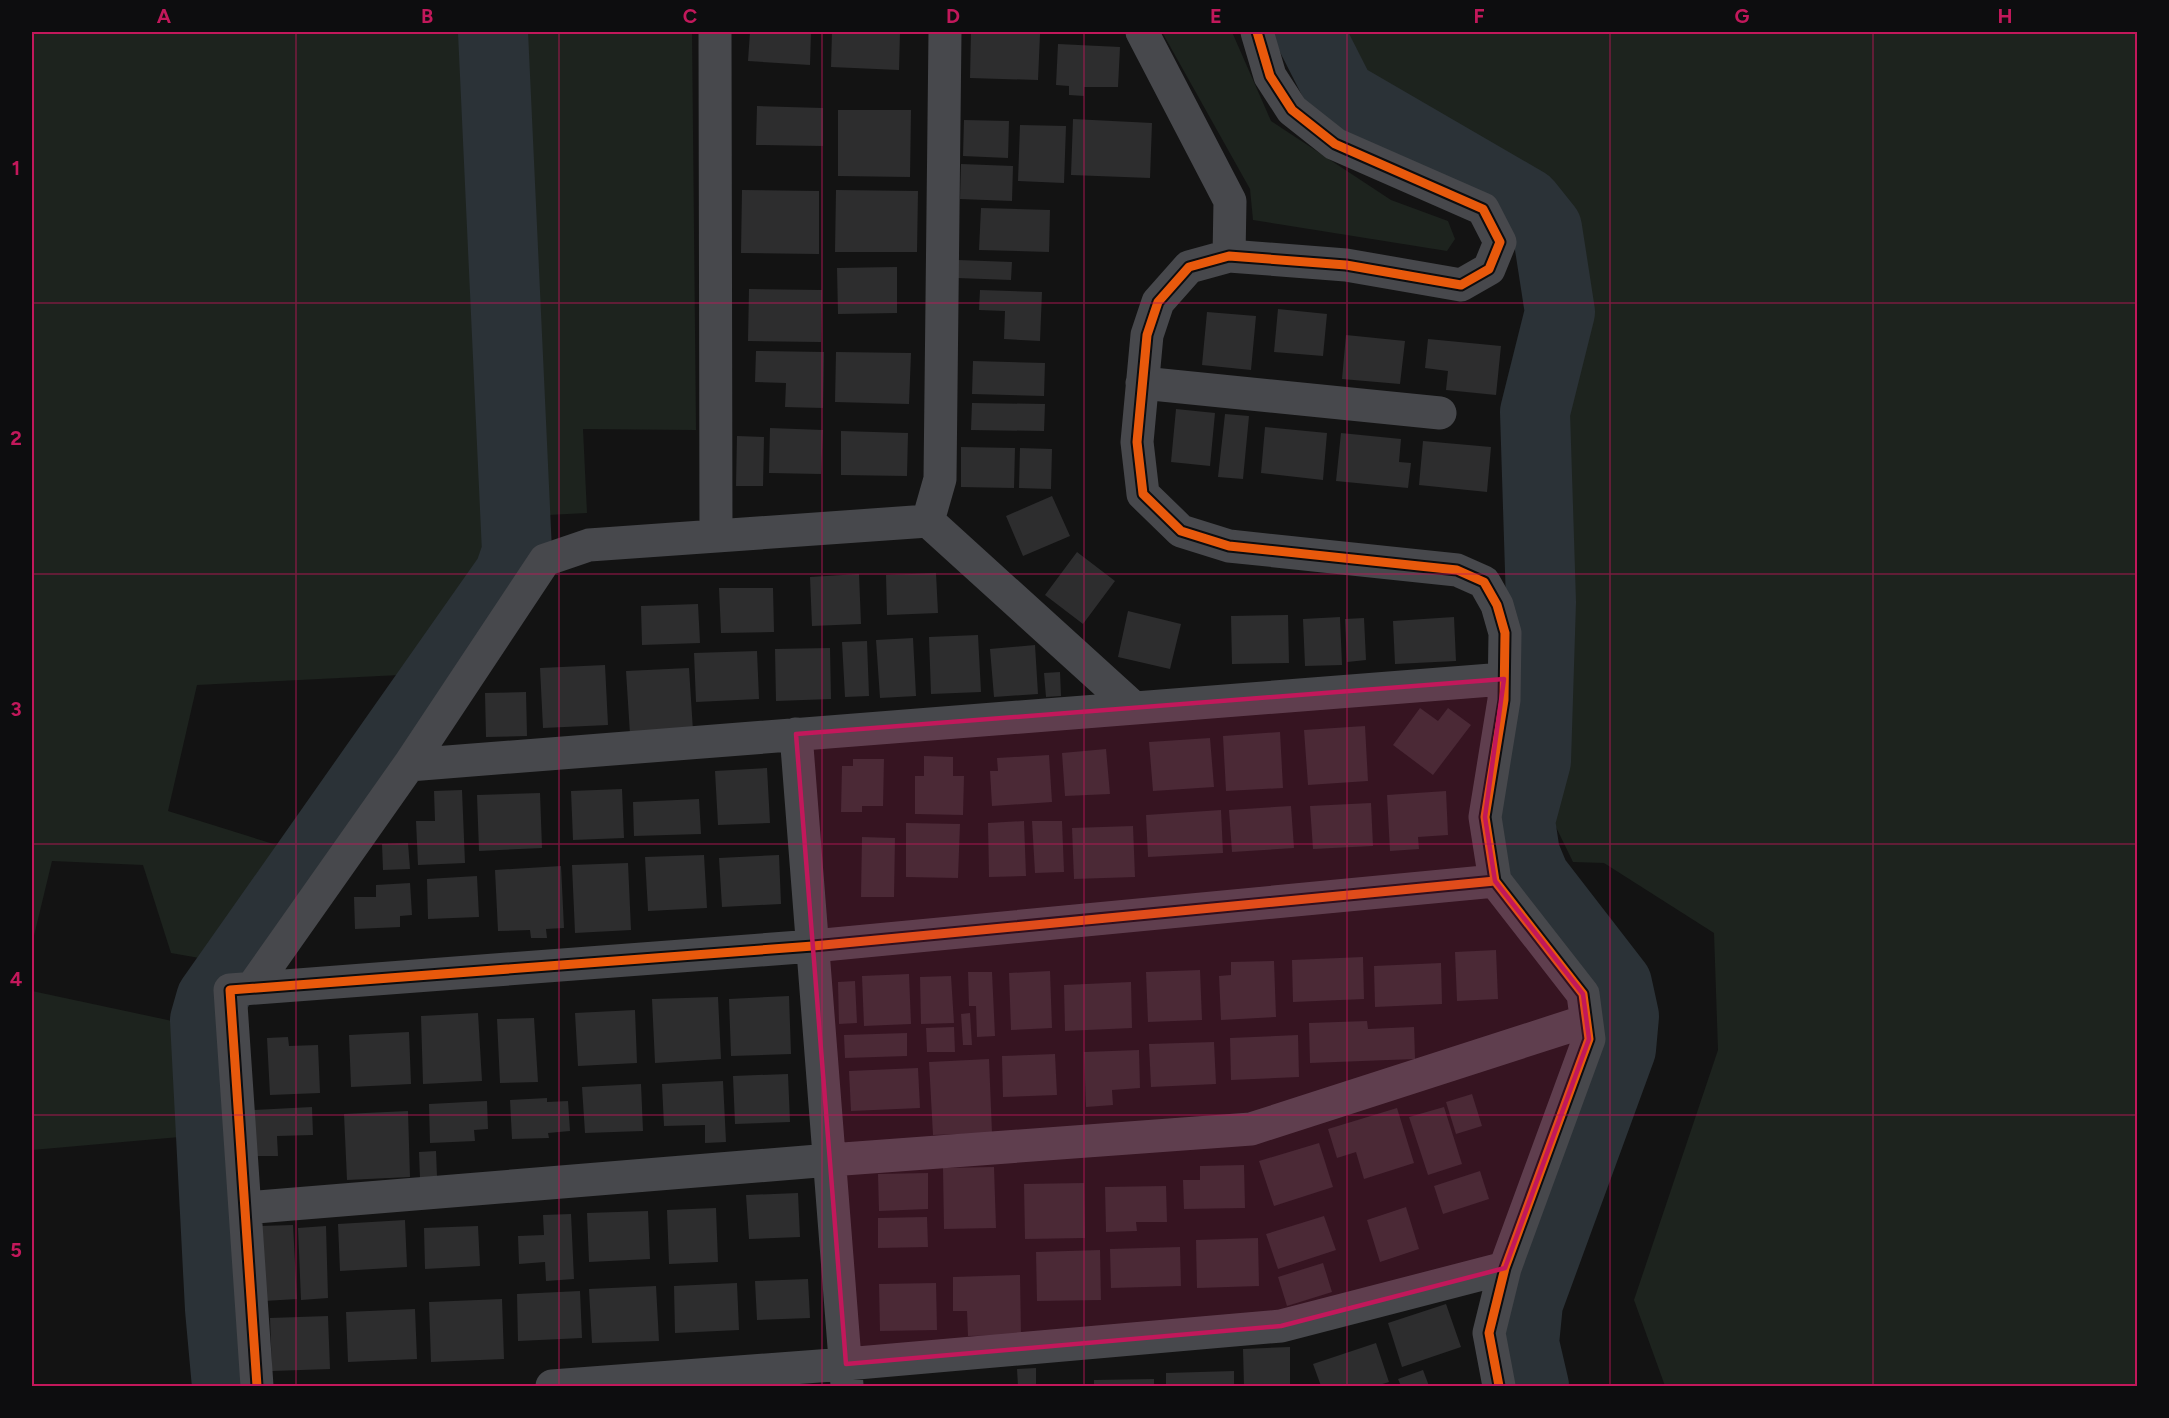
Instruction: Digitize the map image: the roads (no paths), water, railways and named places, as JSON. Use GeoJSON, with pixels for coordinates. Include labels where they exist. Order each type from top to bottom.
{"type":"FeatureCollection","features":[{"type":"Feature","properties":{"kind":"street"},"geometry":{"type":"LineString","coordinates":[[715,32],[716,536]]}},
{"type":"Feature","properties":{"kind":"street"},"geometry":{"type":"LineString","coordinates":[[928,521],[940,479],[945,32]]}},
{"type":"Feature","properties":{"kind":"street"},"geometry":{"type":"LineString","coordinates":[[1142,32],[1230,201],[1229,256]]}},
{"type":"Feature","properties":{"kind":"street"},"geometry":{"type":"LineString","coordinates":[[1257,32],[1270,76],[1292,110],[1335,144],[1483,209],[1500,242],[1489,269],[1461,285],[1346,265],[1229,256],[1189,267],[1158,302],[1147,335],[1137,442],[1143,494],[1181,531],[1229,546],[1457,570],[1484,582],[1497,606],[1505,633],[1504,700],[1485,817],[1495,881],[1583,994],[1588,1038],[1505,1268],[1489,1333],[1499,1386]]}},
{"type":"Feature","properties":{"kind":"street"},"geometry":{"type":"LineString","coordinates":[[1142,383],[1440,413]]}},
{"type":"Feature","properties":{"kind":"street"},"geometry":{"type":"LineString","coordinates":[[252,988],[409,765],[545,560],[589,545],[928,521],[1134,708]]}},
{"type":"Feature","properties":{"kind":"street"},"geometry":{"type":"LineString","coordinates":[[409,765],[1504,679]]}},
{"type":"Feature","properties":{"kind":"street"},"geometry":{"type":"LineString","coordinates":[[796,734],[847,1375]]}},
{"type":"Feature","properties":{"kind":"street"},"geometry":{"type":"LineString","coordinates":[[257,1386],[230,990],[813,946],[1495,881]]}},
{"type":"Feature","properties":{"kind":"street"},"geometry":{"type":"LineString","coordinates":[[245,1208],[830,1160],[1251,1130],[1586,1021]]}},
{"type":"Feature","properties":{"kind":"street"},"geometry":{"type":"LineString","coordinates":[[552,1386],[847,1375],[1281,1326],[1505,1268]]}},
{"type":"Feature","properties":{"kind":"waterway"},"geometry":{"type":"LineString","coordinates":[[227,1386],[220,1309],[205,1020],[211,999],[509,575],[517,552],[493,32]]}},
{"type":"Feature","properties":{"kind":"waterway"},"geometry":{"type":"LineString","coordinates":[[1309,32],[1341,95],[1527,203],[1547,228],[1560,312],[1535,412],[1541,602],[1536,761],[1520,821],[1525,854],[1535,878],[1617,984],[1624,1016],[1621,1049],[1528,1303],[1524,1343],[1534,1386]]}}]}
